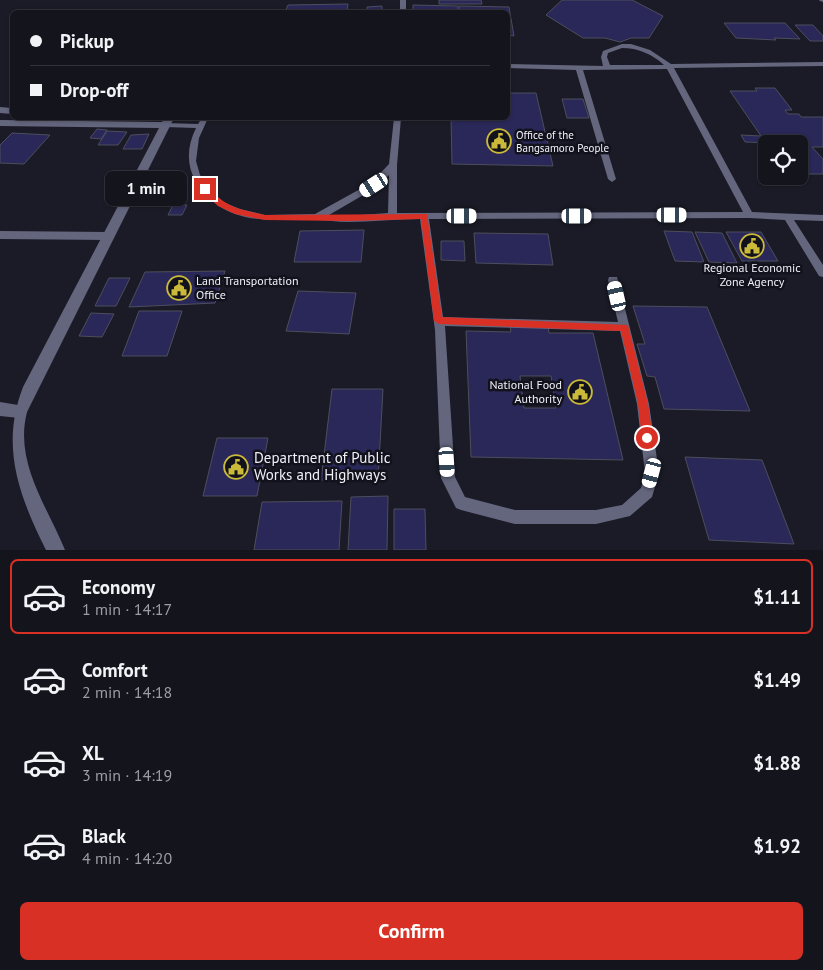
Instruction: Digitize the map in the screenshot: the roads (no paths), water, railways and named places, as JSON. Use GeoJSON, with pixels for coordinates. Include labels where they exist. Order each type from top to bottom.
{"type":"FeatureCollection","features":[{"type":"Feature","properties":{"kind":"street"},"geometry":{"type":"LineString","coordinates":[[0,123],[167,121],[20,411],[16,438],[26,481],[40,519],[56,550]]}},
{"type":"Feature","properties":{"kind":"street"},"geometry":{"type":"LineString","coordinates":[[0,235],[108,236]]}},
{"type":"Feature","properties":{"kind":"street"},"geometry":{"type":"LineString","coordinates":[[0,409],[20,411]]}},
{"type":"Feature","properties":{"kind":"lane"},"geometry":{"type":"LineString","coordinates":[[606,68],[605,52],[611,48],[636,47],[656,54],[670,67],[749,215]]}},
{"type":"Feature","properties":{"kind":"lane"},"geometry":{"type":"LineString","coordinates":[[510,66],[606,68],[823,64]]}},
{"type":"Feature","properties":{"kind":"lane"},"geometry":{"type":"LineString","coordinates":[[579,68],[612,178]]}},
{"type":"Feature","properties":{"kind":"lane"},"geometry":{"type":"LineString","coordinates":[[204,120],[195,138],[192,161],[196,175],[205,189],[220,204],[238,212],[265,218],[317,217],[347,219],[392,216],[749,215],[823,218]]}},
{"type":"Feature","properties":{"kind":"lane"},"geometry":{"type":"LineString","coordinates":[[392,216],[393,165],[397,120]]}},
{"type":"Feature","properties":{"kind":"lane"},"geometry":{"type":"LineString","coordinates":[[167,121],[200,126]]}},
{"type":"Feature","properties":{"kind":"lane"},"geometry":{"type":"LineString","coordinates":[[317,217],[374,185],[393,165]]}},
{"type":"Feature","properties":{"kind":"lane"},"geometry":{"type":"LineString","coordinates":[[424,216],[439,321],[448,478],[460,503],[515,517],[596,517],[625,512],[647,492],[652,473],[643,404],[613,280]]}},
{"type":"Feature","properties":{"kind":"lane"},"geometry":{"type":"LineString","coordinates":[[787,216],[823,272]]}},
{"type":"Feature","properties":{"kind":"lane"},"geometry":{"type":"LineString","coordinates":[[439,321],[624,327]]}},
{"type":"Feature","properties":{"kind":"place","name":"Office of the Bangsamoro People"},"geometry":{"type":"Point","coordinates":[499,141]}},
{"type":"Feature","properties":{"kind":"place","name":"Regional Economic Zone Agency"},"geometry":{"type":"Point","coordinates":[752,246]}},
{"type":"Feature","properties":{"kind":"place","name":"Land Transportation Office"},"geometry":{"type":"Point","coordinates":[179,288]}},
{"type":"Feature","properties":{"kind":"place","name":"National Food Authority"},"geometry":{"type":"Point","coordinates":[580,392]}},
{"type":"Feature","properties":{"kind":"place","name":"Department of Public Works and Highways"},"geometry":{"type":"Point","coordinates":[236,467]}}]}
